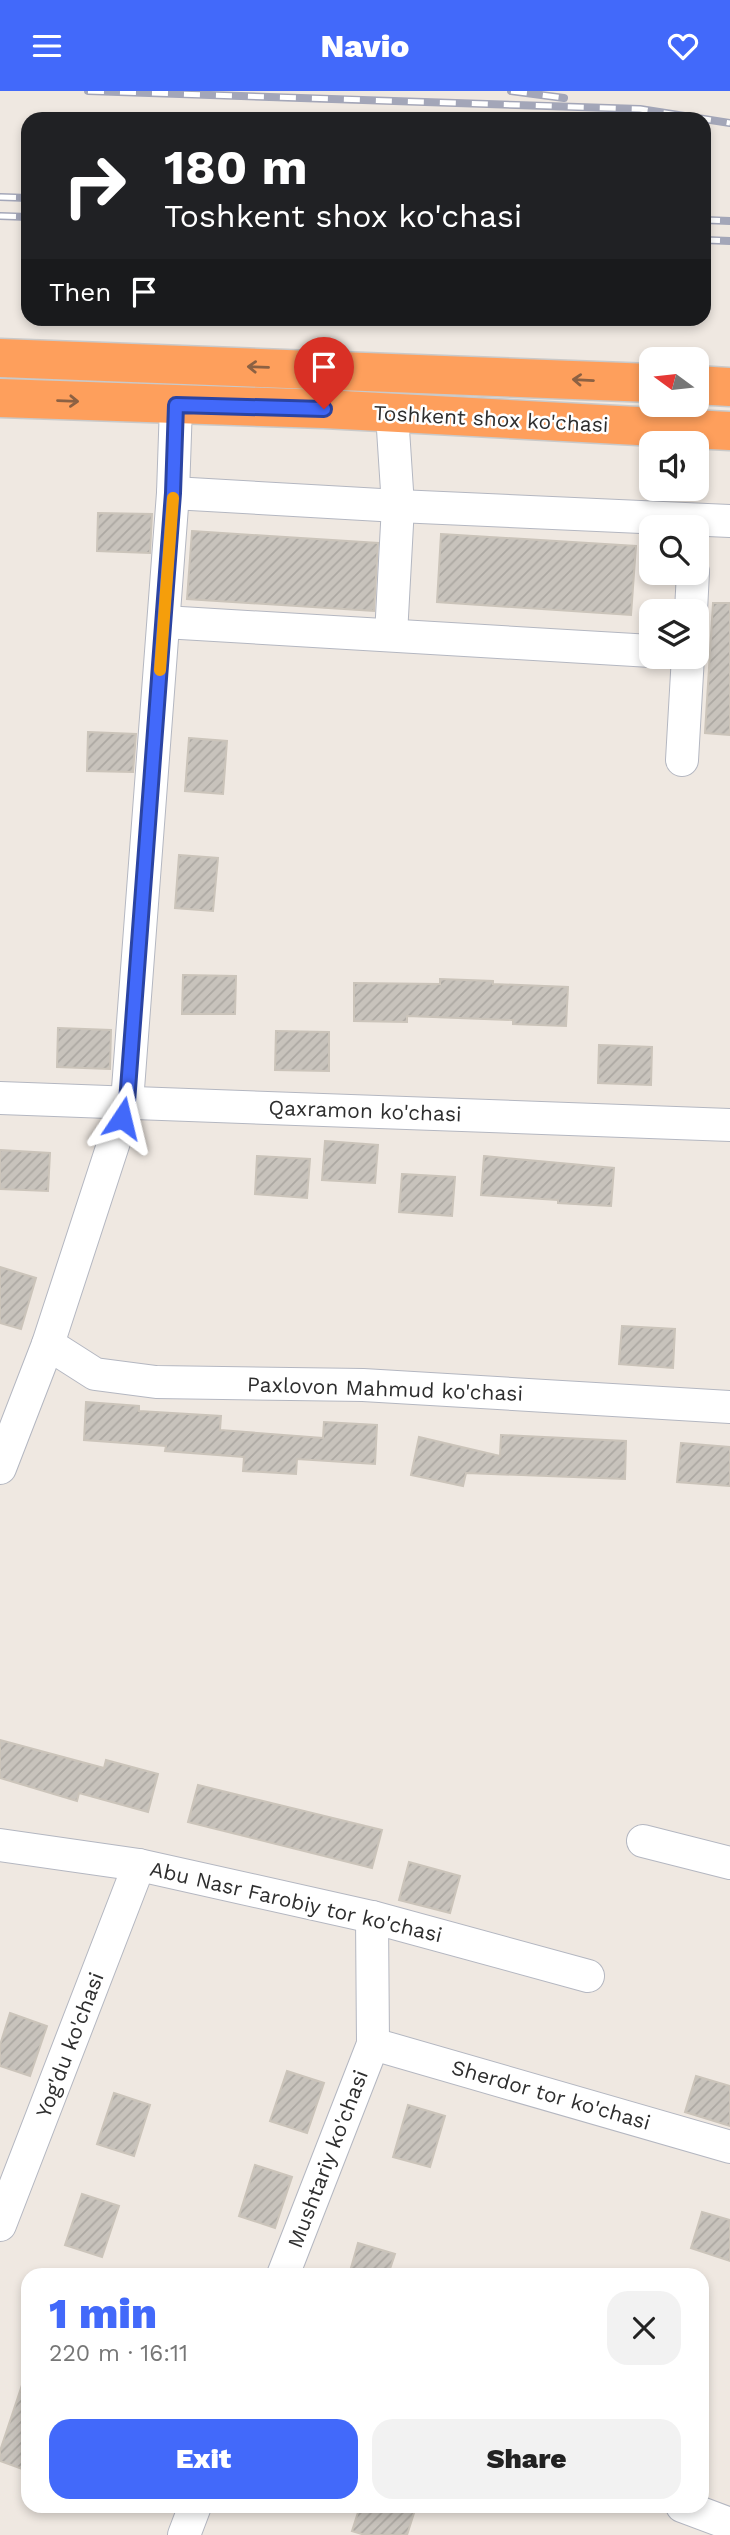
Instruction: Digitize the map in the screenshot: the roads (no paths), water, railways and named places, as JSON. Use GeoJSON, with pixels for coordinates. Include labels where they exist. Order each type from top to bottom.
{"type":"FeatureCollection","features":[{"type":"Feature","properties":{"kind":"highway","name":"Toshkent shox ko'chasi"},"geometry":{"type":"LineString","coordinates":[[0,358],[639,382]]}},
{"type":"Feature","properties":{"kind":"highway"},"geometry":{"type":"LineString","coordinates":[[324,409],[315,400],[312,387],[327,369]]}},
{"type":"Feature","properties":{"kind":"highway"},"geometry":{"type":"LineString","coordinates":[[709,386],[730,387]]}},
{"type":"Feature","properties":{"kind":"highway","name":"Toshkent shox ko'chasi"},"geometry":{"type":"LineString","coordinates":[[0,398],[324,409],[391,415],[730,431]]}},
{"type":"Feature","properties":{"kind":"street"},"geometry":{"type":"LineString","coordinates":[[0,1468],[48,1344],[127,1102],[164,622],[176,405]]}},
{"type":"Feature","properties":{"kind":"street"},"geometry":{"type":"LineString","coordinates":[[391,415],[398,506],[391,635]]}},
{"type":"Feature","properties":{"kind":"street"},"geometry":{"type":"LineString","coordinates":[[173,493],[639,520]]}},
{"type":"Feature","properties":{"kind":"street"},"geometry":{"type":"LineString","coordinates":[[709,522],[730,521]]}},
{"type":"Feature","properties":{"kind":"street"},"geometry":{"type":"LineString","coordinates":[[164,622],[639,650]]}},
{"type":"Feature","properties":{"kind":"street"},"geometry":{"type":"LineString","coordinates":[[682,759],[687,669]]}},
{"type":"Feature","properties":{"kind":"street","name":"Qaxramon ko'chasi"},"geometry":{"type":"LineString","coordinates":[[0,1098],[730,1125]]}},
{"type":"Feature","properties":{"kind":"street","name":"Paxlovon Mahmud ko'chasi"},"geometry":{"type":"LineString","coordinates":[[48,1344],[95,1374],[156,1382],[363,1385],[730,1408]]}},
{"type":"Feature","properties":{"kind":"street"},"geometry":{"type":"LineString","coordinates":[[643,1841],[730,1863]]}},
{"type":"Feature","properties":{"kind":"street","name":"Abu Nasr Farobiy tor ko'chasi"},"geometry":{"type":"LineString","coordinates":[[0,1845],[139,1865],[372,1917],[588,1976]]}},
{"type":"Feature","properties":{"kind":"street","name":"Yog'du ko'chasi"},"geometry":{"type":"LineString","coordinates":[[0,2225],[139,1865]]}},
{"type":"Feature","properties":{"kind":"street"},"geometry":{"type":"LineString","coordinates":[[372,1917],[373,2044]]}},
{"type":"Feature","properties":{"kind":"street","name":"Sherdor tor ko'chasi"},"geometry":{"type":"LineString","coordinates":[[373,2044],[730,2147]]}},
{"type":"Feature","properties":{"kind":"street","name":"Mushtariy ko'chasi"},"geometry":{"type":"LineString","coordinates":[[286,2268],[373,2044]]}},
{"type":"Feature","properties":{"kind":"street"},"geometry":{"type":"LineString","coordinates":[[184,2535],[192,2513]]}},
{"type":"Feature","properties":{"kind":"street"},"geometry":{"type":"LineString","coordinates":[[701,2513],[730,2524]]}},
{"type":"Feature","properties":{"kind":"railway"},"geometry":{"type":"LineString","coordinates":[[88,91],[640,109],[659,112]]}},
{"type":"Feature","properties":{"kind":"railway"},"geometry":{"type":"LineString","coordinates":[[511,91],[564,98]]}},
{"type":"Feature","properties":{"kind":"railway"},"geometry":{"type":"LineString","coordinates":[[711,120],[730,123]]}},
{"type":"Feature","properties":{"kind":"railway"},"geometry":{"type":"LineString","coordinates":[[0,197],[21,198]]}},
{"type":"Feature","properties":{"kind":"railway"},"geometry":{"type":"LineString","coordinates":[[0,216],[21,217]]}},
{"type":"Feature","properties":{"kind":"railway"},"geometry":{"type":"LineString","coordinates":[[711,220],[730,221]]}},
{"type":"Feature","properties":{"kind":"railway"},"geometry":{"type":"LineString","coordinates":[[711,240],[730,241]]}}]}
